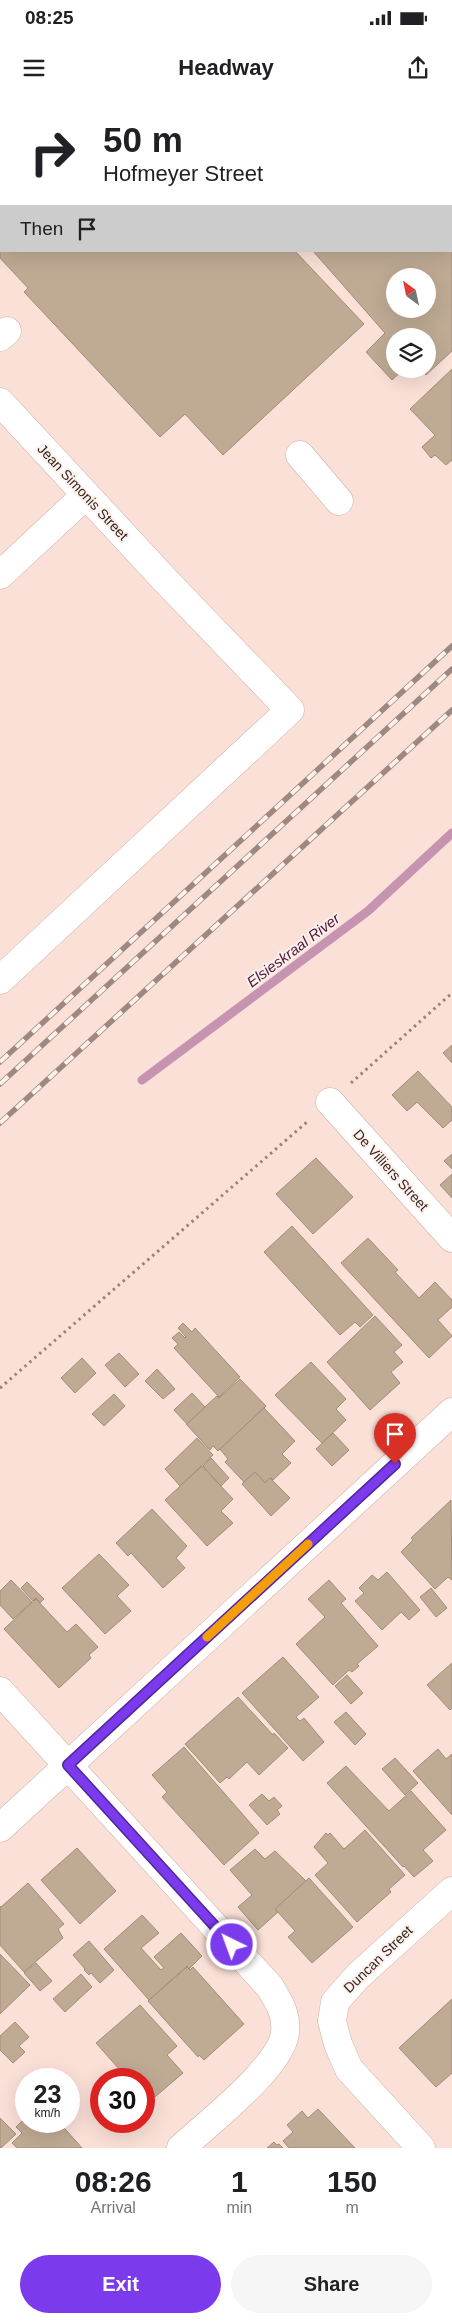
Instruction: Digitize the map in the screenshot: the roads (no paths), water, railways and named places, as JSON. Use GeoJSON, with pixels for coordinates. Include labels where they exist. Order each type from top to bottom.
{"type":"FeatureCollection","features":[{"type":"Feature","properties":{"kind":"street","name":"Jean Simonis Street"},"geometry":{"type":"LineString","coordinates":[[0,402],[166,581],[290,710],[0,980]]}},
{"type":"Feature","properties":{"kind":"street"},"geometry":{"type":"LineString","coordinates":[[300,455],[339,501]]}},
{"type":"Feature","properties":{"kind":"street"},"geometry":{"type":"LineString","coordinates":[[0,575],[86,495]]}},
{"type":"Feature","properties":{"kind":"street","name":"De Villiers Street"},"geometry":{"type":"LineString","coordinates":[[330,1102],[452,1238]]}},
{"type":"Feature","properties":{"kind":"street"},"geometry":{"type":"LineString","coordinates":[[0,1828],[452,1412]]}},
{"type":"Feature","properties":{"kind":"street"},"geometry":{"type":"LineString","coordinates":[[0,1691],[270,1987],[284,2012],[285,2034],[277,2052],[263,2072],[181,2148]]}},
{"type":"Feature","properties":{"kind":"street","name":"Duncan Street"},"geometry":{"type":"LineString","coordinates":[[422,2148],[350,2068],[338,2044],[332,2022],[335,2002],[358,1976],[452,1891]]}},
{"type":"Feature","properties":{"kind":"waterway","name":"Elsieskraal River"},"geometry":{"type":"LineString","coordinates":[[142,1080],[368,911],[452,833]]}},
{"type":"Feature","properties":{"kind":"railway"},"geometry":{"type":"LineString","coordinates":[[0,1062],[452,646]]}},
{"type":"Feature","properties":{"kind":"railway"},"geometry":{"type":"LineString","coordinates":[[0,1084],[452,669]]}},
{"type":"Feature","properties":{"kind":"railway"},"geometry":{"type":"LineString","coordinates":[[0,1123],[452,710]]}}]}
